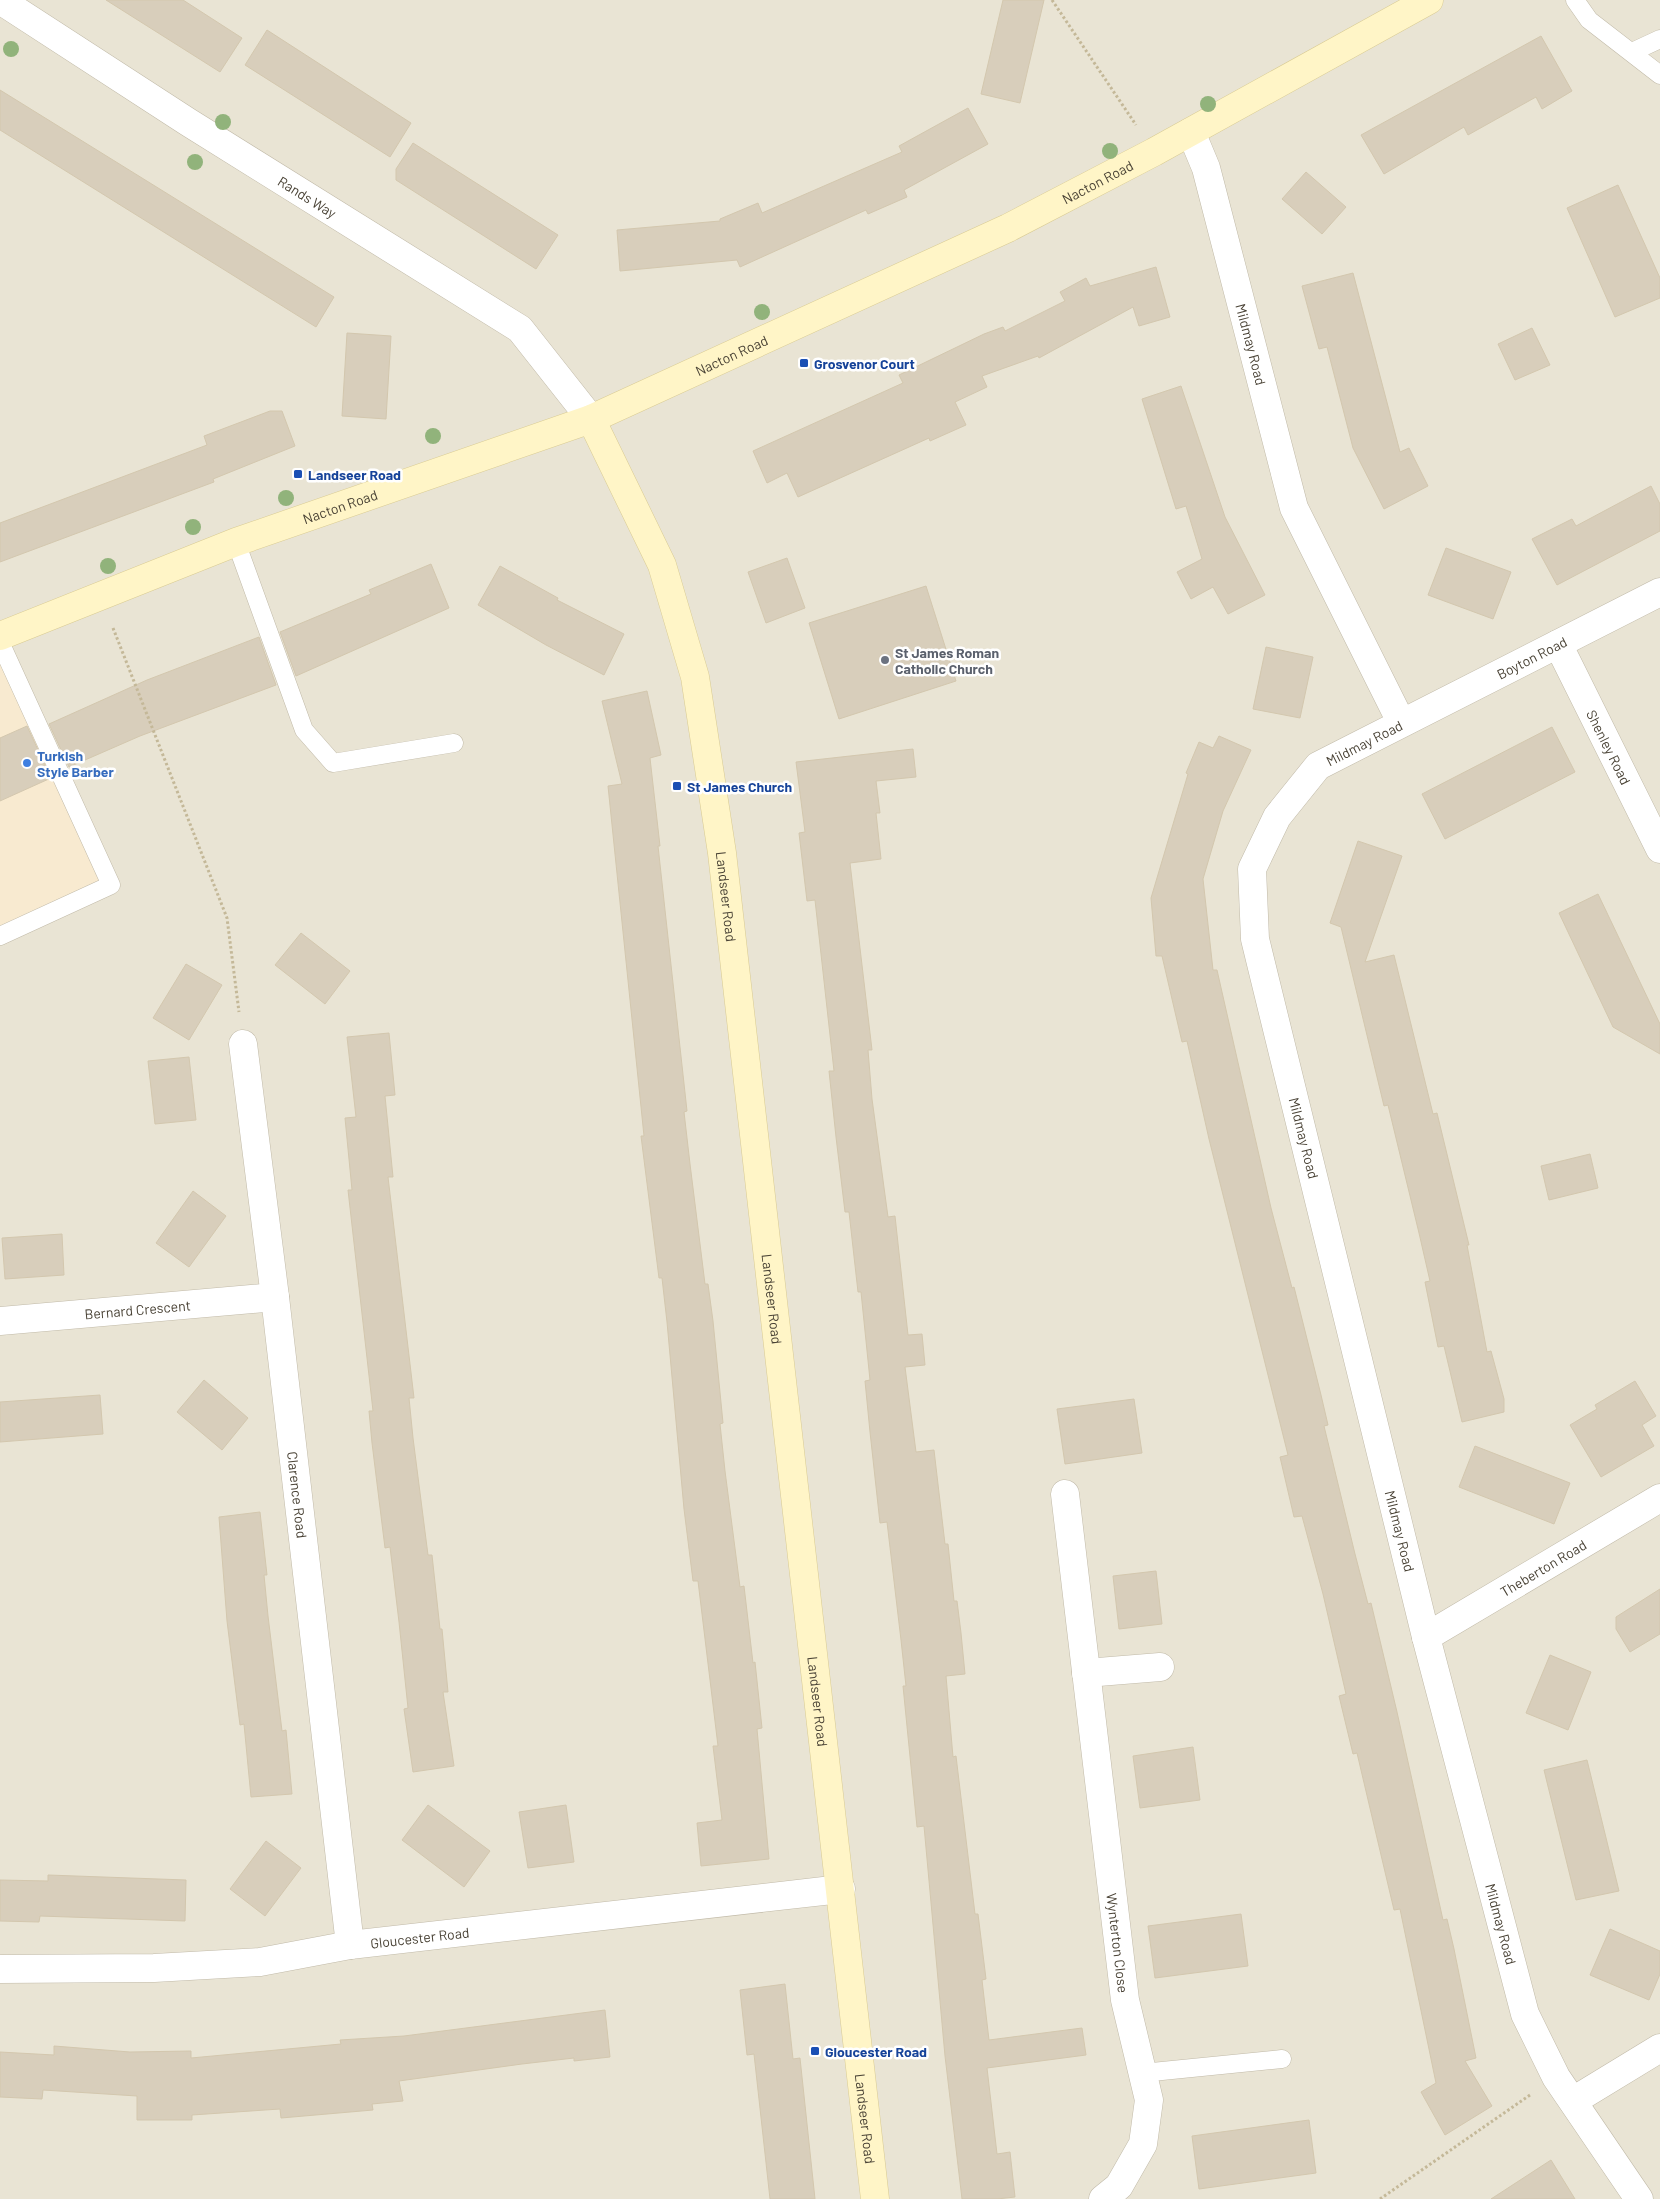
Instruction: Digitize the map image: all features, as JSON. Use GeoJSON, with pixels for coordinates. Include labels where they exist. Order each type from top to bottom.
{"type":"FeatureCollection","features":[{"type":"Feature","properties":{"kind":"street","name":"Rands Way"},"geometry":{"type":"LineString","coordinates":[[0,0],[188,122],[520,329],[591,419]]}},
{"type":"Feature","properties":{"kind":"street","name":"Nacton Road"},"geometry":{"type":"LineString","coordinates":[[0,636],[236,542],[591,419],[1008,228],[1191,132],[1429,0]]}},
{"type":"Feature","properties":{"kind":"street","name":"Mildmay Road"},"geometry":{"type":"LineString","coordinates":[[1191,132],[1206,168],[1294,508],[1401,722],[1318,766],[1277,817],[1252,869],[1255,939],[1426,1637],[1525,2014],[1556,2077],[1639,2199]]}},
{"type":"Feature","properties":{"kind":"street","name":"Landseer Road"},"geometry":{"type":"LineString","coordinates":[[591,419],[662,565],[695,677],[722,852],[841,1889],[874,2199]]}},
{"type":"Feature","properties":{"kind":"street","name":"Boyton Road"},"geometry":{"type":"LineString","coordinates":[[1401,722],[1660,592]]}},
{"type":"Feature","properties":{"kind":"street","name":"Shenley Road"},"geometry":{"type":"LineString","coordinates":[[1558,644],[1660,849]]}},
{"type":"Feature","properties":{"kind":"street","name":"Clarence Road"},"geometry":{"type":"LineString","coordinates":[[243,1044],[275,1297],[350,1945]]}},
{"type":"Feature","properties":{"kind":"street","name":"Bernard Crescent"},"geometry":{"type":"LineString","coordinates":[[0,1321],[275,1297]]}},
{"type":"Feature","properties":{"kind":"street","name":"Wynterton Close"},"geometry":{"type":"LineString","coordinates":[[1066,1494],[1125,2000],[1149,2100],[1143,2144],[1120,2186],[1104,2199]]}},
{"type":"Feature","properties":{"kind":"street","name":"Theberton Road"},"geometry":{"type":"LineString","coordinates":[[1426,1637],[1660,1498]]}},
{"type":"Feature","properties":{"kind":"street"},"geometry":{"type":"LineString","coordinates":[[1086,1673],[1160,1667]]}},
{"type":"Feature","properties":{"kind":"street","name":"Gloucester Road"},"geometry":{"type":"LineString","coordinates":[[0,1969],[154,1968],[260,1962],[350,1945],[841,1889]]}},
{"type":"Feature","properties":{"kind":"street"},"geometry":{"type":"LineString","coordinates":[[1573,2101],[1660,2048]]}},
{"type":"Feature","properties":{"kind":"lane"},"geometry":{"type":"LineString","coordinates":[[1574,0],[1589,20],[1660,75]]}},
{"type":"Feature","properties":{"kind":"lane"},"geometry":{"type":"LineString","coordinates":[[1632,52],[1660,39]]}},
{"type":"Feature","properties":{"kind":"lane"},"geometry":{"type":"LineString","coordinates":[[236,542],[304,730],[333,764],[454,743]]}},
{"type":"Feature","properties":{"kind":"lane"},"geometry":{"type":"LineString","coordinates":[[0,642],[111,885],[0,936]]}},
{"type":"Feature","properties":{"kind":"lane"},"geometry":{"type":"LineString","coordinates":[[1142,2073],[1282,2059]]}},
{"type":"Feature","properties":{"kind":"path"},"geometry":{"type":"LineString","coordinates":[[1052,0],[1154,152]]}},
{"type":"Feature","properties":{"kind":"path"},"geometry":{"type":"LineString","coordinates":[[100,596],[227,918],[243,1044]]}},
{"type":"Feature","properties":{"kind":"path"},"geometry":{"type":"LineString","coordinates":[[1380,2199],[1556,2077]]}},
{"type":"Feature","properties":{"kind":"shaded area"},"geometry":{"type":"Polygon","coordinates":[[[0,0],[1660,0],[1660,2199],[0,2199],[0,0]]]}},
{"type":"Feature","properties":{"kind":"shaded area"},"geometry":{"type":"Polygon","coordinates":[[[0,642],[111,885],[0,936],[0,642]]]}},
{"type":"Feature","properties":{"kind":"building"},"geometry":{"type":"Polygon","coordinates":[[[106,0],[183,0],[242,38],[220,72],[106,0]]]}},
{"type":"Feature","properties":{"kind":"building"},"geometry":{"type":"Polygon","coordinates":[[[1003,0],[1044,0],[1020,103],[981,94],[1003,0]]]}},
{"type":"Feature","properties":{"kind":"building"},"geometry":{"type":"Polygon","coordinates":[[[267,30],[411,123],[390,157],[245,65],[267,30]]]}},
{"type":"Feature","properties":{"kind":"building"},"geometry":{"type":"Polygon","coordinates":[[[1541,36],[1572,91],[1542,109],[1536,97],[1468,135],[1464,127],[1384,174],[1361,135],[1541,36]]]}},
{"type":"Feature","properties":{"kind":"building"},"geometry":{"type":"Polygon","coordinates":[[[0,90],[334,297],[316,327],[0,130],[0,90]]]}},
{"type":"Feature","properties":{"kind":"building"},"geometry":{"type":"Polygon","coordinates":[[[968,108],[988,144],[904,190],[907,197],[868,214],[866,210],[740,267],[737,260],[620,271],[617,230],[720,221],[720,219],[758,203],[762,213],[902,152],[899,146],[968,108]]]}},
{"type":"Feature","properties":{"kind":"building"},"geometry":{"type":"Polygon","coordinates":[[[413,143],[558,235],[536,269],[396,180],[396,169],[413,143]]]}},
{"type":"Feature","properties":{"kind":"building"},"geometry":{"type":"Polygon","coordinates":[[[1306,172],[1346,207],[1322,234],[1282,199],[1306,172]]]}},
{"type":"Feature","properties":{"kind":"building"},"geometry":{"type":"Polygon","coordinates":[[[1618,185],[1660,278],[1660,298],[1615,317],[1567,208],[1618,185]]]}},
{"type":"Feature","properties":{"kind":"building"},"geometry":{"type":"Polygon","coordinates":[[[1156,267],[1170,317],[1139,326],[1133,307],[1039,358],[1038,356],[982,376],[987,387],[955,402],[966,425],[930,441],[929,438],[798,497],[787,473],[767,483],[753,451],[903,383],[899,375],[984,334],[1003,327],[1005,331],[1065,301],[1060,292],[1086,278],[1090,286],[1156,267]]]}},
{"type":"Feature","properties":{"kind":"building"},"geometry":{"type":"Polygon","coordinates":[[[1353,273],[1400,452],[1409,448],[1428,486],[1384,509],[1353,448],[1327,347],[1319,349],[1302,286],[1353,273]]]}},
{"type":"Feature","properties":{"kind":"building"},"geometry":{"type":"Polygon","coordinates":[[[1532,328],[1550,365],[1515,380],[1498,344],[1532,328]]]}},
{"type":"Feature","properties":{"kind":"building"},"geometry":{"type":"Polygon","coordinates":[[[347,333],[391,336],[386,419],[342,416],[347,333]]]}},
{"type":"Feature","properties":{"kind":"building"},"geometry":{"type":"Polygon","coordinates":[[[1181,386],[1225,517],[1265,595],[1228,614],[1213,587],[1191,599],[1177,572],[1202,559],[1186,506],[1176,509],[1142,399],[1181,386]]]}},
{"type":"Feature","properties":{"kind":"building"},"geometry":{"type":"Polygon","coordinates":[[[270,411],[282,411],[295,446],[213,479],[214,482],[0,562],[0,523],[207,445],[204,436],[270,411]]]}},
{"type":"Feature","properties":{"kind":"building"},"geometry":{"type":"Polygon","coordinates":[[[1651,486],[1660,504],[1660,531],[1557,585],[1532,539],[1572,519],[1576,526],[1651,486]]]}},
{"type":"Feature","properties":{"kind":"building"},"geometry":{"type":"Polygon","coordinates":[[[1446,548],[1511,572],[1493,619],[1428,595],[1446,548]]]}},
{"type":"Feature","properties":{"kind":"building"},"geometry":{"type":"Polygon","coordinates":[[[787,558],[805,608],[766,623],[748,572],[787,558]]]}},
{"type":"Feature","properties":{"kind":"building"},"geometry":{"type":"Polygon","coordinates":[[[431,564],[449,608],[296,676],[280,632],[371,594],[369,590],[431,564]]]}},
{"type":"Feature","properties":{"kind":"building"},"geometry":{"type":"Polygon","coordinates":[[[500,566],[558,598],[557,600],[624,634],[604,675],[546,645],[478,605],[500,566]]]}},
{"type":"Feature","properties":{"kind":"building","name":"St James Roman Catholic Church"},"geometry":{"type":"Polygon","coordinates":[[[926,586],[956,681],[839,719],[809,623],[926,586]]]}},
{"type":"Feature","properties":{"kind":"building"},"geometry":{"type":"Polygon","coordinates":[[[259,637],[276,685],[140,736],[69,767],[49,724],[147,680],[259,637]]]}},
{"type":"Feature","properties":{"kind":"building"},"geometry":{"type":"Polygon","coordinates":[[[1266,647],[1313,657],[1300,718],[1253,709],[1266,647]]]}},
{"type":"Feature","properties":{"kind":"building"},"geometry":{"type":"Polygon","coordinates":[[[647,691],[661,755],[650,758],[687,1111],[684,1112],[705,1284],[708,1284],[713,1321],[723,1423],[720,1424],[725,1471],[740,1587],[744,1586],[753,1663],[755,1662],[762,1728],[757,1729],[769,1859],[701,1866],[697,1823],[722,1820],[713,1746],[718,1746],[698,1581],[693,1581],[684,1509],[662,1278],[659,1278],[641,1136],[644,1136],[608,786],[622,784],[602,701],[647,691]]]}},
{"type":"Feature","properties":{"kind":"building","name":"Turkish Style Barber"},"geometry":{"type":"Polygon","coordinates":[[[27,726],[51,778],[0,801],[0,738],[27,726]]]}},
{"type":"Feature","properties":{"kind":"building"},"geometry":{"type":"Polygon","coordinates":[[[1552,727],[1575,772],[1445,839],[1422,794],[1552,727]]]}},
{"type":"Feature","properties":{"kind":"building"},"geometry":{"type":"Polygon","coordinates":[[[1219,736],[1251,750],[1223,811],[1203,879],[1213,970],[1217,970],[1271,1208],[1292,1288],[1294,1287],[1321,1395],[1328,1425],[1324,1426],[1368,1604],[1371,1603],[1397,1712],[1443,1920],[1447,1919],[1454,1949],[1476,2058],[1465,2061],[1492,2106],[1445,2135],[1421,2092],[1436,2083],[1400,1909],[1394,1910],[1357,1753],[1353,1754],[1339,1696],[1346,1694],[1323,1594],[1302,1516],[1294,1517],[1280,1457],[1288,1455],[1209,1139],[1187,1041],[1182,1042],[1162,956],[1156,956],[1151,898],[1188,774],[1186,773],[1199,742],[1213,748],[1219,736]]]}},
{"type":"Feature","properties":{"kind":"building"},"geometry":{"type":"Polygon","coordinates":[[[913,749],[916,777],[876,781],[880,813],[876,813],[881,859],[850,863],[872,1050],[868,1050],[872,1099],[888,1217],[895,1216],[908,1335],[922,1334],[925,1365],[905,1367],[916,1452],[934,1450],[945,1544],[948,1544],[954,1601],[957,1601],[961,1633],[965,1674],[946,1676],[953,1757],[956,1756],[975,1914],[978,1914],[986,1979],[982,1980],[989,2040],[1082,2028],[1086,2055],[987,2068],[997,2154],[1010,2152],[1015,2197],[997,2199],[962,2199],[945,2056],[924,1826],[917,1827],[903,1686],[906,1686],[887,1522],[880,1523],[865,1381],[870,1380],[861,1292],[858,1292],[849,1212],[845,1212],[836,1137],[829,1071],[834,1071],[815,900],[807,901],[799,833],[805,832],[796,762],[913,749]]]}},
{"type":"Feature","properties":{"kind":"building"},"geometry":{"type":"Polygon","coordinates":[[[1358,841],[1402,856],[1365,962],[1394,955],[1433,1114],[1437,1113],[1469,1245],[1467,1245],[1487,1352],[1491,1351],[1504,1399],[1504,1412],[1462,1422],[1444,1346],[1438,1347],[1425,1282],[1430,1281],[1419,1233],[1388,1105],[1384,1106],[1341,927],[1330,923],[1358,841]]]}},
{"type":"Feature","properties":{"kind":"building"},"geometry":{"type":"Polygon","coordinates":[[[1598,894],[1660,1024],[1660,1054],[1613,1027],[1559,913],[1598,894]]]}},
{"type":"Feature","properties":{"kind":"building"},"geometry":{"type":"Polygon","coordinates":[[[301,933],[350,971],[325,1004],[275,965],[301,933]]]}},
{"type":"Feature","properties":{"kind":"building"},"geometry":{"type":"Polygon","coordinates":[[[186,964],[222,985],[189,1040],[153,1018],[186,964]]]}},
{"type":"Feature","properties":{"kind":"building"},"geometry":{"type":"Polygon","coordinates":[[[389,1033],[395,1095],[385,1096],[393,1177],[388,1177],[414,1398],[409,1398],[413,1438],[428,1555],[432,1555],[440,1629],[442,1629],[448,1692],[443,1692],[454,1766],[413,1772],[404,1709],[408,1708],[390,1547],[385,1548],[372,1443],[369,1411],[373,1411],[348,1190],[352,1190],[345,1118],[356,1117],[347,1037],[389,1033]]]}},
{"type":"Feature","properties":{"kind":"building"},"geometry":{"type":"Polygon","coordinates":[[[189,1057],[196,1120],[155,1124],[148,1061],[189,1057]]]}},
{"type":"Feature","properties":{"kind":"building"},"geometry":{"type":"Polygon","coordinates":[[[1590,1154],[1598,1188],[1549,1200],[1541,1166],[1590,1154]]]}},
{"type":"Feature","properties":{"kind":"building"},"geometry":{"type":"Polygon","coordinates":[[[193,1191],[226,1216],[189,1267],[156,1243],[193,1191]]]}},
{"type":"Feature","properties":{"kind":"building"},"geometry":{"type":"Polygon","coordinates":[[[62,1234],[64,1275],[5,1279],[2,1238],[62,1234]]]}},
{"type":"Feature","properties":{"kind":"building"},"geometry":{"type":"Polygon","coordinates":[[[204,1380],[248,1418],[222,1450],[177,1412],[204,1380]]]}},
{"type":"Feature","properties":{"kind":"building"},"geometry":{"type":"Polygon","coordinates":[[[1635,1381],[1656,1416],[1642,1425],[1654,1446],[1601,1477],[1570,1425],[1597,1409],[1595,1405],[1635,1381]]]}},
{"type":"Feature","properties":{"kind":"building"},"geometry":{"type":"Polygon","coordinates":[[[100,1395],[103,1434],[0,1442],[0,1402],[100,1395]]]}},
{"type":"Feature","properties":{"kind":"building"},"geometry":{"type":"Polygon","coordinates":[[[1134,1399],[1142,1453],[1065,1464],[1057,1409],[1134,1399]]]}},
{"type":"Feature","properties":{"kind":"building"},"geometry":{"type":"Polygon","coordinates":[[[1475,1446],[1570,1483],[1554,1524],[1459,1487],[1475,1446]]]}},
{"type":"Feature","properties":{"kind":"building"},"geometry":{"type":"Polygon","coordinates":[[[260,1512],[267,1575],[264,1575],[268,1616],[282,1731],[286,1730],[292,1794],[251,1797],[244,1724],[240,1725],[227,1621],[219,1517],[260,1512]]]}},
{"type":"Feature","properties":{"kind":"building"},"geometry":{"type":"Polygon","coordinates":[[[1156,1571],[1162,1624],[1119,1629],[1113,1576],[1156,1571]]]}},
{"type":"Feature","properties":{"kind":"building"},"geometry":{"type":"Polygon","coordinates":[[[1660,1589],[1660,1634],[1630,1652],[1616,1629],[1616,1617],[1660,1589]]]}},
{"type":"Feature","properties":{"kind":"building"},"geometry":{"type":"Polygon","coordinates":[[[1550,1655],[1591,1672],[1568,1730],[1526,1713],[1550,1655]]]}},
{"type":"Feature","properties":{"kind":"building"},"geometry":{"type":"Polygon","coordinates":[[[1193,1747],[1200,1800],[1140,1808],[1133,1756],[1193,1747]]]}},
{"type":"Feature","properties":{"kind":"building"},"geometry":{"type":"Polygon","coordinates":[[[1587,1760],[1619,1891],[1576,1900],[1544,1770],[1587,1760]]]}},
{"type":"Feature","properties":{"kind":"building"},"geometry":{"type":"Polygon","coordinates":[[[428,1805],[490,1851],[464,1887],[402,1840],[428,1805]]]}},
{"type":"Feature","properties":{"kind":"building"},"geometry":{"type":"Polygon","coordinates":[[[566,1805],[574,1862],[528,1868],[519,1812],[566,1805]]]}},
{"type":"Feature","properties":{"kind":"building"},"geometry":{"type":"Polygon","coordinates":[[[266,1841],[301,1868],[265,1916],[230,1889],[266,1841]]]}},
{"type":"Feature","properties":{"kind":"building"},"geometry":{"type":"Polygon","coordinates":[[[48,1875],[186,1880],[185,1921],[40,1916],[39,1922],[0,1921],[0,1880],[48,1881],[48,1875]]]}},
{"type":"Feature","properties":{"kind":"building"},"geometry":{"type":"Polygon","coordinates":[[[1241,1914],[1248,1966],[1155,1978],[1148,1926],[1241,1914]]]}},
{"type":"Feature","properties":{"kind":"building"},"geometry":{"type":"Polygon","coordinates":[[[1610,1929],[1660,1951],[1660,1974],[1649,2000],[1590,1975],[1610,1929]]]}},
{"type":"Feature","properties":{"kind":"building"},"geometry":{"type":"Polygon","coordinates":[[[785,1984],[793,2059],[800,2058],[815,2199],[770,2199],[754,2054],[747,2055],[740,1990],[785,1984]]]}},
{"type":"Feature","properties":{"kind":"building"},"geometry":{"type":"Polygon","coordinates":[[[605,2010],[610,2057],[574,2061],[574,2058],[399,2081],[403,2101],[372,2104],[373,2110],[281,2118],[280,2109],[192,2115],[192,2120],[137,2120],[137,2096],[43,2090],[42,2099],[0,2097],[0,2052],[54,2055],[54,2046],[130,2052],[191,2051],[191,2058],[341,2044],[340,2040],[404,2036],[605,2010]]]}},
{"type":"Feature","properties":{"kind":"building"},"geometry":{"type":"Polygon","coordinates":[[[1309,2120],[1316,2173],[1199,2189],[1192,2136],[1309,2120]]]}},
{"type":"Feature","properties":{"kind":"building"},"geometry":{"type":"Polygon","coordinates":[[[1551,2160],[1575,2199],[1491,2199],[1551,2160]]]}},
{"type":"Feature","properties":{"kind":"place","name":"Grosvenor Court"},"geometry":{"type":"Point","coordinates":[804,363]}},
{"type":"Feature","properties":{"kind":"place","name":"Landseer Road"},"geometry":{"type":"Point","coordinates":[298,474]}},
{"type":"Feature","properties":{"kind":"place","name":"St James Roman Catholic Church"},"geometry":{"type":"Point","coordinates":[885,660]}},
{"type":"Feature","properties":{"kind":"place","name":"Turkish Style Barber"},"geometry":{"type":"Point","coordinates":[27,763]}},
{"type":"Feature","properties":{"kind":"place","name":"St James Church"},"geometry":{"type":"Point","coordinates":[677,786]}},
{"type":"Feature","properties":{"kind":"place","name":"Gloucester Road"},"geometry":{"type":"Point","coordinates":[815,2051]}}]}
